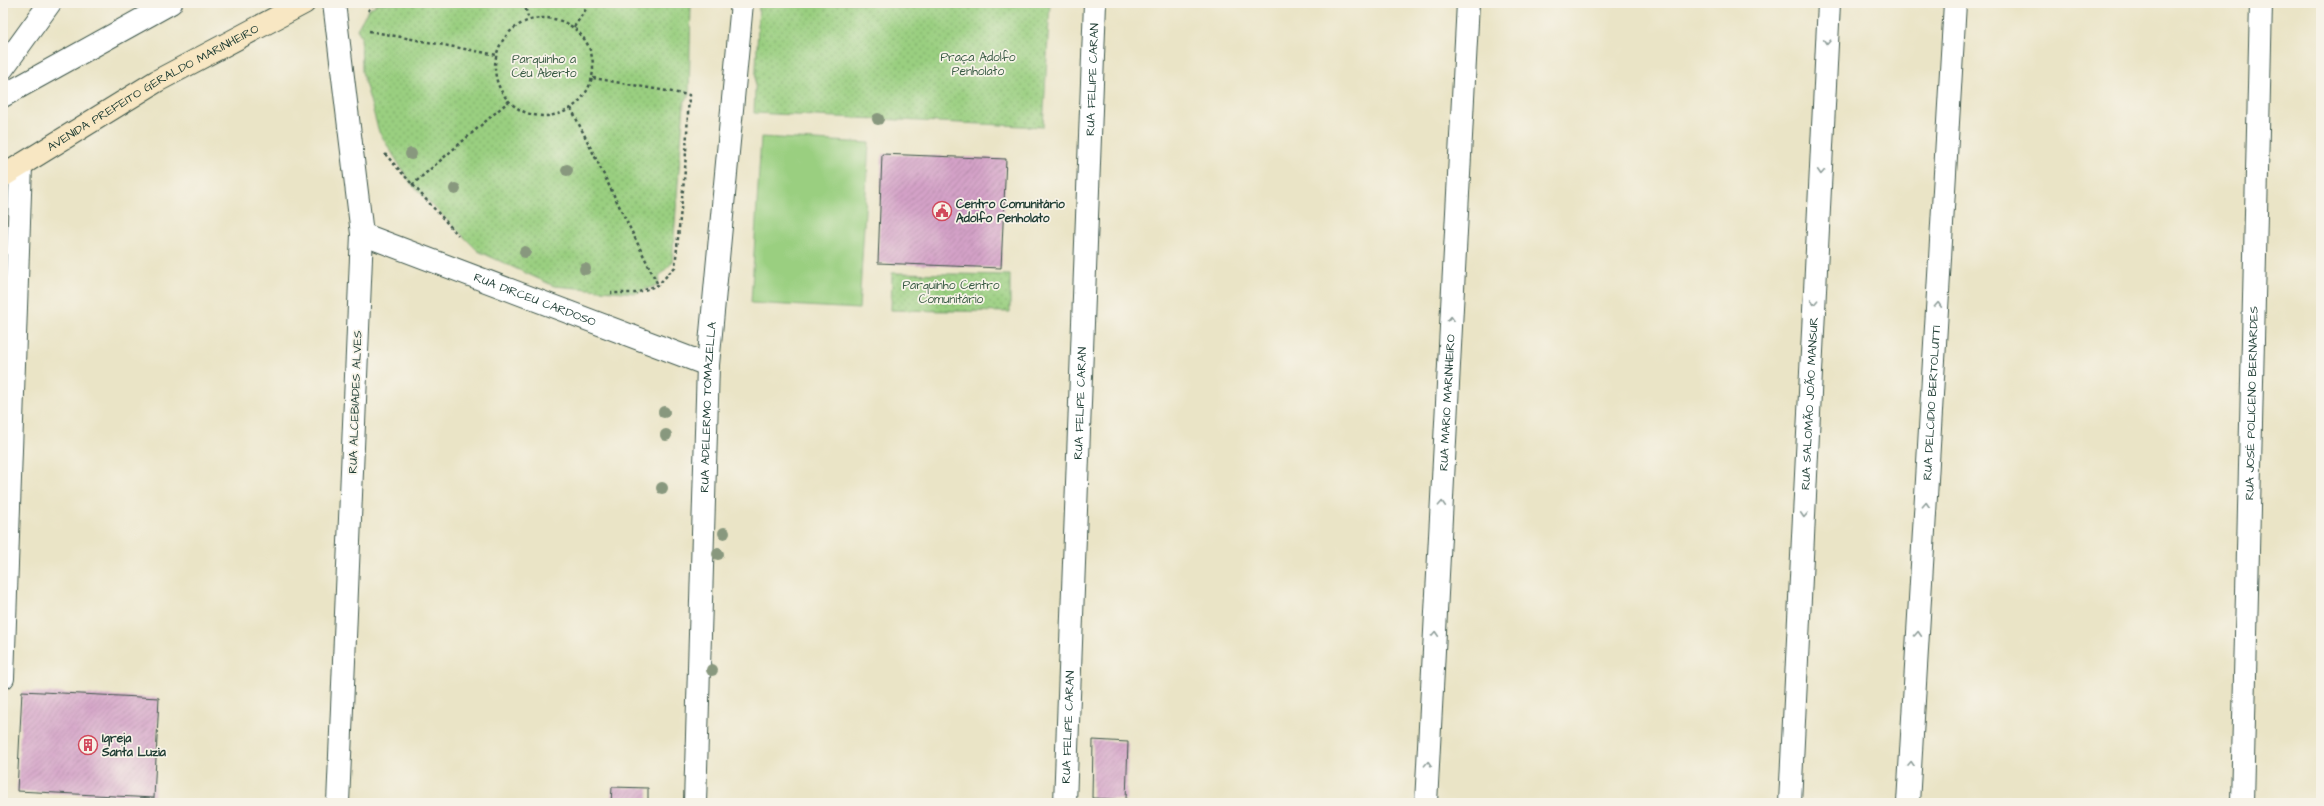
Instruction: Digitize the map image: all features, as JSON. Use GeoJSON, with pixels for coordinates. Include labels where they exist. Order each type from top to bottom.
{"type":"FeatureCollection","features":[{"type":"Feature","properties":{"kind":"main road","name":"AVENIDA PREFEITO GERALDO MARINHEIRO"},"geometry":{"type":"LineString","coordinates":[[3,176],[157,81],[304,3]]}},
{"type":"Feature","properties":{"kind":"street"},"geometry":{"type":"LineString","coordinates":[[3,68],[50,3]]}},
{"type":"Feature","properties":{"kind":"street"},"geometry":{"type":"LineString","coordinates":[[3,96],[171,3]]}},
{"type":"Feature","properties":{"kind":"street","name":"RUA ALCEBIADES ALVES"},"geometry":{"type":"LineString","coordinates":[[334,3],[362,234],[338,803]]}},
{"type":"Feature","properties":{"kind":"street","name":"RUA FELIPE CARAN"},"geometry":{"type":"LineString","coordinates":[[1065,803],[1095,3]]}},
{"type":"Feature","properties":{"kind":"street","name":"RUA MARIO MARINHEIRO"},"geometry":{"type":"LineString","coordinates":[[1426,803],[1468,3]]}},
{"type":"Feature","properties":{"kind":"street","name":"RUA SALOMÃO JOÃO MANSUR"},"geometry":{"type":"LineString","coordinates":[[1790,803],[1829,3]]}},
{"type":"Feature","properties":{"kind":"street","name":"RUA DELCIDIO BERTOLUTTI"},"geometry":{"type":"LineString","coordinates":[[1908,803],[1955,3]]}},
{"type":"Feature","properties":{"kind":"street","name":"RUA JOSÉ POLICENO BERNARDES"},"geometry":{"type":"LineString","coordinates":[[2242,803],[2261,3]]}},
{"type":"Feature","properties":{"kind":"street","name":"RUA ADELERMO TOMAZELLA"},"geometry":{"type":"LineString","coordinates":[[695,803],[708,365],[741,8]]}},
{"type":"Feature","properties":{"kind":"street"},"geometry":{"type":"LineString","coordinates":[[3,678],[21,165]]}},
{"type":"Feature","properties":{"kind":"street","name":"RUA DIRCEU CARDOSO"},"geometry":{"type":"LineString","coordinates":[[362,234],[708,365]]}},
{"type":"Feature","properties":{"kind":"path"},"geometry":{"type":"LineString","coordinates":[[365,14],[374,3]]}},
{"type":"Feature","properties":{"kind":"path"},"geometry":{"type":"LineString","coordinates":[[524,3],[529,20]]}},
{"type":"Feature","properties":{"kind":"path"},"geometry":{"type":"LineString","coordinates":[[574,27],[590,3]]}},
{"type":"Feature","properties":{"kind":"path"},"geometry":{"type":"LineString","coordinates":[[553,18],[574,27],[585,39],[592,53],[593,78],[583,98],[571,108],[556,115],[539,115],[523,111],[509,101],[500,88],[495,71],[497,55],[503,39],[515,27],[529,20],[553,18]]}},
{"type":"Feature","properties":{"kind":"path"},"geometry":{"type":"LineString","coordinates":[[365,30],[497,55]]}},
{"type":"Feature","properties":{"kind":"path"},"geometry":{"type":"LineString","coordinates":[[593,78],[689,95],[685,170],[675,267],[658,285],[636,293],[605,293]]}},
{"type":"Feature","properties":{"kind":"path"},"geometry":{"type":"LineString","coordinates":[[412,185],[509,101]]}},
{"type":"Feature","properties":{"kind":"path"},"geometry":{"type":"LineString","coordinates":[[571,108],[658,285]]}},
{"type":"Feature","properties":{"kind":"path"},"geometry":{"type":"LineString","coordinates":[[384,153],[461,237]]}},
{"type":"Feature","properties":{"kind":"green space","name":"Parquinho a Céu Aberto"},"geometry":{"type":"Polygon","coordinates":[[[379,3],[691,3],[689,95],[684,103],[672,263],[660,275],[658,285],[636,293],[554,286],[478,251],[412,185],[379,132],[362,72],[361,36],[357,29],[368,10],[379,3]]]}},
{"type":"Feature","properties":{"kind":"green space","name":"Praça Adolfo Penholato"},"geometry":{"type":"Polygon","coordinates":[[[759,3],[1050,3],[1043,127],[754,113],[759,3]]]}},
{"type":"Feature","properties":{"kind":"green space"},"geometry":{"type":"Polygon","coordinates":[[[761,137],[869,143],[859,309],[751,303],[761,137]]]}},
{"type":"Feature","properties":{"kind":"green space","name":"Parquinho Centro Comunitário"},"geometry":{"type":"Polygon","coordinates":[[[892,273],[1010,275],[1010,312],[891,310],[892,273]]]}},
{"type":"Feature","properties":{"kind":"building","name":"Centro Comunitário Adolfo Penholato"},"geometry":{"type":"Polygon","coordinates":[[[882,154],[1006,159],[1001,268],[878,263],[882,154]]]}},
{"type":"Feature","properties":{"kind":"building","name":"Igreja Santa Luzia"},"geometry":{"type":"Polygon","coordinates":[[[22,691],[159,698],[154,798],[17,791],[22,691]]]}},
{"type":"Feature","properties":{"kind":"building"},"geometry":{"type":"Polygon","coordinates":[[[1093,740],[1128,742],[1126,800],[1092,798],[1093,740]]]}},
{"type":"Feature","properties":{"kind":"building"},"geometry":{"type":"Polygon","coordinates":[[[612,787],[648,788],[648,803],[611,803],[612,787]]]}},
{"type":"Feature","properties":{"kind":"place","name":"Centro Comunitário Adolfo Penholato"},"geometry":{"type":"Point","coordinates":[942,211]}},
{"type":"Feature","properties":{"kind":"place","name":"Igreja Santa Luzia"},"geometry":{"type":"Point","coordinates":[88,745]}}]}
